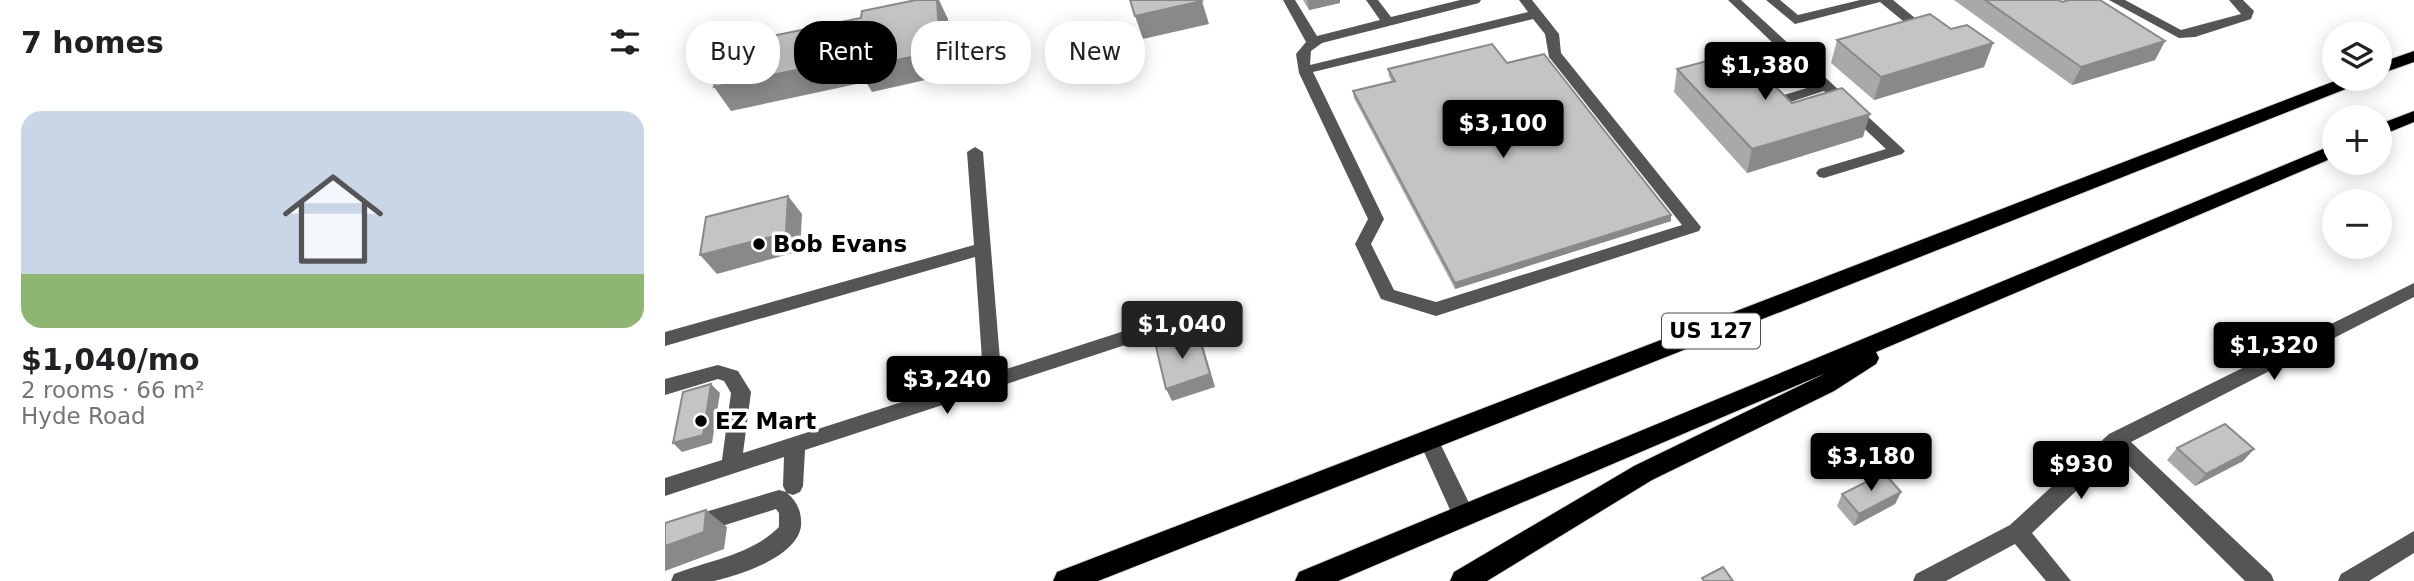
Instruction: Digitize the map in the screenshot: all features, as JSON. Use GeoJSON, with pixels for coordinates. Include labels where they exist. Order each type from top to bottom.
{"type":"FeatureCollection","features":[{"type":"Feature","properties":{"kind":"highway"},"geometry":{"type":"LineString","coordinates":[[2392,64],[2414,56]]}},
{"type":"Feature","properties":{"kind":"highway","name":"US 127"},"geometry":{"type":"LineString","coordinates":[[1066,581],[2324,91]]}},
{"type":"Feature","properties":{"kind":"highway"},"geometry":{"type":"LineString","coordinates":[[2392,126],[2414,116]]}},
{"type":"Feature","properties":{"kind":"highway"},"geometry":{"type":"LineString","coordinates":[[1308,581],[2322,156]]}},
{"type":"Feature","properties":{"kind":"highway"},"geometry":{"type":"LineString","coordinates":[[1463,581],[1643,473],[1826,385],[1913,329]]}},
{"type":"Feature","properties":{"kind":"street"},"geometry":{"type":"LineString","coordinates":[[1289,0],[1310,39],[1317,40]]}},
{"type":"Feature","properties":{"kind":"street"},"geometry":{"type":"LineString","coordinates":[[1372,0],[1388,23]]}},
{"type":"Feature","properties":{"kind":"street"},"geometry":{"type":"LineString","coordinates":[[1475,0],[1317,40],[1305,47],[1302,54],[1301,62],[1377,219],[1363,244],[1387,294],[1436,309],[1693,227],[1554,54],[1552,34],[1525,0]]}},
{"type":"Feature","properties":{"kind":"street"},"geometry":{"type":"LineString","coordinates":[[1734,0],[1897,151],[1824,173]]}},
{"type":"Feature","properties":{"kind":"street"},"geometry":{"type":"LineString","coordinates":[[1772,0],[1795,20],[1875,0]]}},
{"type":"Feature","properties":{"kind":"street"},"geometry":{"type":"LineString","coordinates":[[1885,0],[1919,27]]}},
{"type":"Feature","properties":{"kind":"street"},"geometry":{"type":"LineString","coordinates":[[2115,0],[2170,31],[2190,34],[2246,16],[2248,11],[2235,0]]}},
{"type":"Feature","properties":{"kind":"street"},"geometry":{"type":"LineString","coordinates":[[1305,70],[1536,14]]}},
{"type":"Feature","properties":{"kind":"street"},"geometry":{"type":"LineString","coordinates":[[1713,69],[1785,48]]}},
{"type":"Feature","properties":{"kind":"street"},"geometry":{"type":"LineString","coordinates":[[1776,102],[1827,86]]}},
{"type":"Feature","properties":{"kind":"street"},"geometry":{"type":"LineString","coordinates":[[969,388],[984,374],[991,360],[975,152]]}},
{"type":"Feature","properties":{"kind":"street"},"geometry":{"type":"LineString","coordinates":[[665,339],[982,249]]}},
{"type":"Feature","properties":{"kind":"street"},"geometry":{"type":"LineString","coordinates":[[1924,581],[2018,533],[2116,440],[2414,289]]}},
{"type":"Feature","properties":{"kind":"street"},"geometry":{"type":"LineString","coordinates":[[665,487],[1217,308]]}},
{"type":"Feature","properties":{"kind":"street"},"geometry":{"type":"LineString","coordinates":[[665,387],[717,372],[731,376],[741,392],[731,466]]}},
{"type":"Feature","properties":{"kind":"street"},"geometry":{"type":"LineString","coordinates":[[2116,440],[2253,575],[2263,581]]}},
{"type":"Feature","properties":{"kind":"street"},"geometry":{"type":"LineString","coordinates":[[1429,441],[1464,516]]}},
{"type":"Feature","properties":{"kind":"street"},"geometry":{"type":"LineString","coordinates":[[793,486],[795,445]]}},
{"type":"Feature","properties":{"kind":"street"},"geometry":{"type":"LineString","coordinates":[[665,534],[779,499],[786,504],[790,512],[789,532],[774,547],[682,581]]}},
{"type":"Feature","properties":{"kind":"street"},"geometry":{"type":"LineString","coordinates":[[2018,533],[2060,581]]}},
{"type":"Feature","properties":{"kind":"street"},"geometry":{"type":"LineString","coordinates":[[2349,581],[2414,541]]}},
{"type":"Feature","properties":{"kind":"building"},"geometry":{"type":"Polygon","coordinates":[[[916,0],[937,0],[938,21],[911,21],[911,57],[897,60],[897,21],[846,21],[861,18],[862,11],[916,0]]]}},
{"type":"Feature","properties":{"kind":"building"},"geometry":{"type":"Polygon","coordinates":[[[1130,0],[1201,0],[1202,1],[1135,16],[1130,0]]]}},
{"type":"Feature","properties":{"kind":"building"},"geometry":{"type":"Polygon","coordinates":[[[1985,0],[2100,0],[2165,41],[2081,67],[1985,0]]]}},
{"type":"Feature","properties":{"kind":"building"},"geometry":{"type":"Polygon","coordinates":[[[1930,14],[1951,29],[1967,25],[1993,43],[1881,77],[1837,40],[1930,14]]]}},
{"type":"Feature","properties":{"kind":"building"},"geometry":{"type":"Polygon","coordinates":[[[794,32],[794,70],[780,73],[780,34],[794,32]]]}},
{"type":"Feature","properties":{"kind":"building"},"geometry":{"type":"Polygon","coordinates":[[[1492,44],[1507,63],[1544,54],[1671,215],[1455,283],[1353,91],[1395,81],[1388,69],[1492,44]]]}},
{"type":"Feature","properties":{"kind":"building"},"geometry":{"type":"Polygon","coordinates":[[[1740,52],[1792,103],[1842,88],[1870,114],[1752,149],[1677,69],[1740,52]]]}},
{"type":"Feature","properties":{"kind":"building"},"geometry":{"type":"Polygon","coordinates":[[[788,196],[786,233],[700,255],[706,217],[788,196]]]}},
{"type":"Feature","properties":{"kind":"building"},"geometry":{"type":"Polygon","coordinates":[[[1198,334],[1210,374],[1166,389],[1156,347],[1198,334]]]}},
{"type":"Feature","properties":{"kind":"building"},"geometry":{"type":"Polygon","coordinates":[[[711,384],[703,435],[673,443],[683,392],[711,384]]]}},
{"type":"Feature","properties":{"kind":"building"},"geometry":{"type":"Polygon","coordinates":[[[2225,424],[2254,449],[2206,474],[2177,448],[2225,424]]]}},
{"type":"Feature","properties":{"kind":"building"},"geometry":{"type":"Polygon","coordinates":[[[1884,473],[1901,492],[1859,514],[1842,494],[1884,473]]]}},
{"type":"Feature","properties":{"kind":"building"},"geometry":{"type":"Polygon","coordinates":[[[706,510],[704,532],[665,546],[665,523],[706,510]]]}},
{"type":"Feature","properties":{"kind":"building"},"geometry":{"type":"Polygon","coordinates":[[[1723,567],[1733,581],[1704,581],[1702,578],[1723,567]]]}},
{"type":"Feature","properties":{"kind":"place","name":"Bob Evans"},"geometry":{"type":"Point","coordinates":[759,244]}},
{"type":"Feature","properties":{"kind":"place","name":"EZ Mart"},"geometry":{"type":"Point","coordinates":[701,421]}}]}
